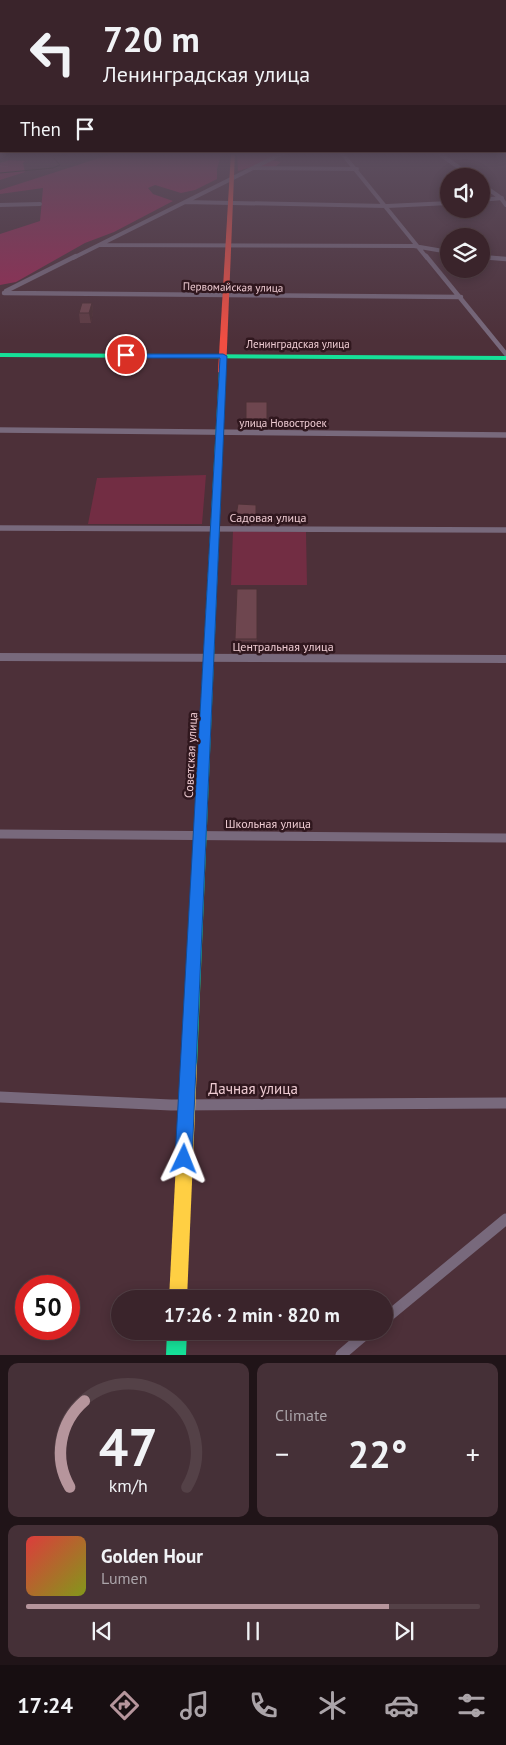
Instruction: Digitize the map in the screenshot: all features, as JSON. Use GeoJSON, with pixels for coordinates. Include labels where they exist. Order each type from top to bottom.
{"type":"FeatureCollection","features":[{"type":"Feature","properties":{"kind":"main road","name":"Советская улица"},"geometry":{"type":"LineString","coordinates":[[178,1290],[231,215]]}},
{"type":"Feature","properties":{"kind":"main road","name":"Ленинградская улица"},"geometry":{"type":"LineString","coordinates":[[0,355],[506,358]]}},
{"type":"Feature","properties":{"kind":"main road"},"geometry":{"type":"LineString","coordinates":[[176,1355],[177,1340]]}},
{"type":"Feature","properties":{"kind":"street"},"geometry":{"type":"LineString","coordinates":[[2,294],[159,215]]}},
{"type":"Feature","properties":{"kind":"street"},"geometry":{"type":"LineString","coordinates":[[395,215],[506,354]]}},
{"type":"Feature","properties":{"kind":"street"},"geometry":{"type":"LineString","coordinates":[[100,245],[414,246],[440,251]]}},
{"type":"Feature","properties":{"kind":"street"},"geometry":{"type":"LineString","coordinates":[[490,258],[506,259]]}},
{"type":"Feature","properties":{"kind":"street","name":"Первомайская улица"},"geometry":{"type":"LineString","coordinates":[[2,294],[461,297]]}},
{"type":"Feature","properties":{"kind":"street","name":"улица Новостроек"},"geometry":{"type":"LineString","coordinates":[[0,430],[506,435]]}},
{"type":"Feature","properties":{"kind":"street","name":"Садовая улица"},"geometry":{"type":"LineString","coordinates":[[0,528],[506,530]]}},
{"type":"Feature","properties":{"kind":"street","name":"Центральная улица"},"geometry":{"type":"LineString","coordinates":[[0,657],[506,659]]}},
{"type":"Feature","properties":{"kind":"street","name":"Школьная улица"},"geometry":{"type":"LineString","coordinates":[[0,834],[506,838]]}},
{"type":"Feature","properties":{"kind":"street","name":"Дачная улица"},"geometry":{"type":"LineString","coordinates":[[0,1097],[186,1105],[506,1103]]}},
{"type":"Feature","properties":{"kind":"street"},"geometry":{"type":"LineString","coordinates":[[393,1311],[506,1219]]}},
{"type":"Feature","properties":{"kind":"street"},"geometry":{"type":"LineString","coordinates":[[340,1355],[359,1340]]}},
{"type":"Feature","properties":{"kind":"shaded area"},"geometry":{"type":"Polygon","coordinates":[[[41,215],[146,215],[114,232],[85,243],[16,282],[0,285],[0,234],[40,221],[41,215]]]}},
{"type":"Feature","properties":{"kind":"shaded area"},"geometry":{"type":"Polygon","coordinates":[[[206,475],[202,524],[88,524],[97,478],[206,475]]]}},
{"type":"Feature","properties":{"kind":"shaded area"},"geometry":{"type":"Polygon","coordinates":[[[233,531],[306,532],[307,585],[231,585],[233,531]]]}},
{"type":"Feature","properties":{"kind":"building"},"geometry":{"type":"Polygon","coordinates":[[[82,303],[92,303],[89,313],[79,313],[82,303]]]}},
{"type":"Feature","properties":{"kind":"building"},"geometry":{"type":"Polygon","coordinates":[[[246,402],[267,402],[267,419],[246,419],[246,402]]]}},
{"type":"Feature","properties":{"kind":"building"},"geometry":{"type":"Polygon","coordinates":[[[238,504],[256,505],[256,516],[236,516],[238,504]]]}},
{"type":"Feature","properties":{"kind":"building"},"geometry":{"type":"Polygon","coordinates":[[[237,589],[257,589],[257,639],[235,639],[237,589]]]}},
{"type":"Feature","properties":{"kind":"traffic: fast"},"geometry":{"type":"LineString","coordinates":[[0,355],[506,358]]}},
{"type":"Feature","properties":{"kind":"traffic: fast"},"geometry":{"type":"LineString","coordinates":[[189,1065],[222,372]]}},
{"type":"Feature","properties":{"kind":"traffic: fast"},"geometry":{"type":"LineString","coordinates":[[176,1355],[177,1340]]}},
{"type":"Feature","properties":{"kind":"traffic: slow"},"geometry":{"type":"LineString","coordinates":[[178,1290],[189,1065]]}},
{"type":"Feature","properties":{"kind":"traffic: jam"},"geometry":{"type":"LineString","coordinates":[[222,372],[230,215]]}},
{"type":"Feature","properties":{"kind":"route"},"geometry":{"type":"LineString","coordinates":[[126,355],[223,356],[184,1159]]}}]}
